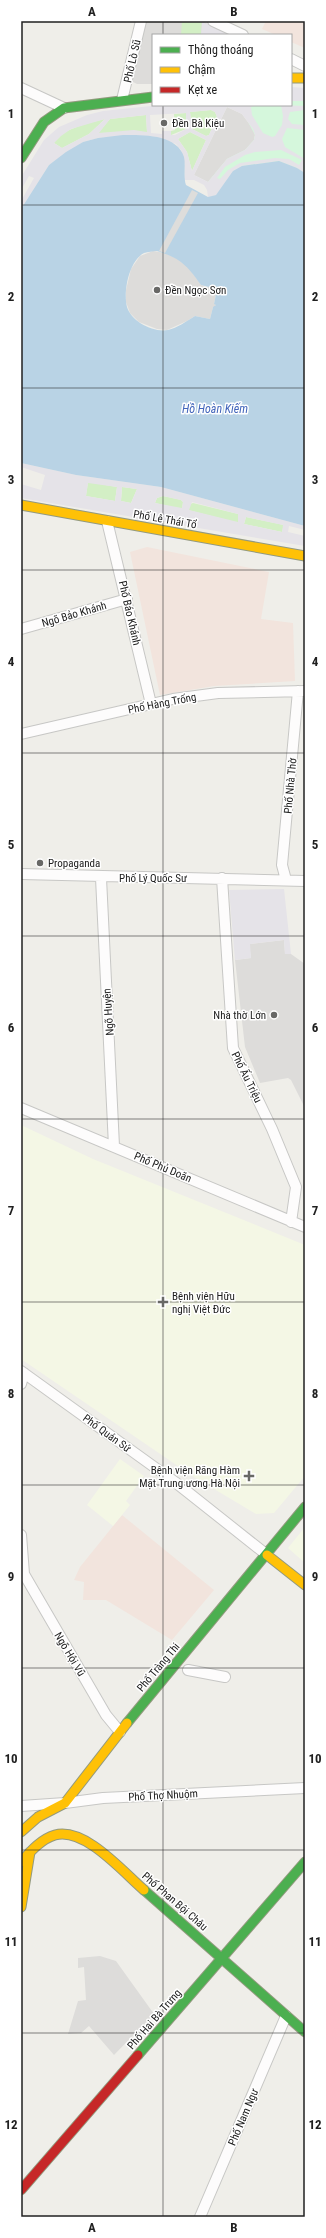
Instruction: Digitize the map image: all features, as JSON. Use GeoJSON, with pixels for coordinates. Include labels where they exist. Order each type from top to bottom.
{"type":"FeatureCollection","features":[{"type":"Feature","properties":{"kind":"main road"},"geometry":{"type":"LineString","coordinates":[[292,78],[305,78]]}},
{"type":"Feature","properties":{"kind":"main road"},"geometry":{"type":"LineString","coordinates":[[21,158],[50,115],[64,108],[152,97]]}},
{"type":"Feature","properties":{"kind":"main road","name":"Phố Lê Thái Tổ"},"geometry":{"type":"LineString","coordinates":[[21,505],[305,556]]}},
{"type":"Feature","properties":{"kind":"main road","name":"Phố Tràng Thi"},"geometry":{"type":"LineString","coordinates":[[21,1832],[38,1818],[65,1803],[120,1732],[305,1507]]}},
{"type":"Feature","properties":{"kind":"main road","name":"Phố Quán Sứ"},"geometry":{"type":"LineString","coordinates":[[267,1555],[305,1586]]}},
{"type":"Feature","properties":{"kind":"main road","name":"Phố Phan Bội Châu"},"geometry":{"type":"LineString","coordinates":[[21,1862],[30,1852],[50,1836],[62,1833],[77,1834],[94,1846],[305,2032]]}},
{"type":"Feature","properties":{"kind":"main road"},"geometry":{"type":"LineString","coordinates":[[21,1907],[30,1852]]}},
{"type":"Feature","properties":{"kind":"main road","name":"Phố Hai Bà Trưng"},"geometry":{"type":"LineString","coordinates":[[21,2190],[222,1960],[305,1862]]}},
{"type":"Feature","properties":{"kind":"street","name":"Phố Lò Sũ"},"geometry":{"type":"LineString","coordinates":[[122,100],[141,21]]}},
{"type":"Feature","properties":{"kind":"street"},"geometry":{"type":"LineString","coordinates":[[213,21],[241,34]]}},
{"type":"Feature","properties":{"kind":"street"},"geometry":{"type":"LineString","coordinates":[[292,60],[305,66]]}},
{"type":"Feature","properties":{"kind":"street"},"geometry":{"type":"LineString","coordinates":[[21,88],[64,108]]}},
{"type":"Feature","properties":{"kind":"street","name":"Phố Báo Khánh"},"geometry":{"type":"LineString","coordinates":[[107,521],[127,599],[151,704]]}},
{"type":"Feature","properties":{"kind":"street","name":"Ngõ Bảo Khánh"},"geometry":{"type":"LineString","coordinates":[[21,629],[127,599]]}},
{"type":"Feature","properties":{"kind":"street","name":"Phố Hàng Trống"},"geometry":{"type":"LineString","coordinates":[[21,734],[151,704],[218,693],[302,691]]}},
{"type":"Feature","properties":{"kind":"street","name":"Phố Nhà Thờ"},"geometry":{"type":"LineString","coordinates":[[286,880],[282,865],[302,691]]}},
{"type":"Feature","properties":{"kind":"street","name":"Phố Lý Quốc Sư"},"geometry":{"type":"LineString","coordinates":[[21,874],[101,878],[222,878],[305,881]]}},
{"type":"Feature","properties":{"kind":"street","name":"Ngõ Huyện"},"geometry":{"type":"LineString","coordinates":[[101,878],[114,1146]]}},
{"type":"Feature","properties":{"kind":"street","name":"Phố Ấu Triệu"},"geometry":{"type":"LineString","coordinates":[[222,878],[233,1048],[272,1129],[296,1187],[291,1222]]}},
{"type":"Feature","properties":{"kind":"street","name":"Phố Phủ Doãn"},"geometry":{"type":"LineString","coordinates":[[21,1108],[291,1222],[305,1226]]}},
{"type":"Feature","properties":{"kind":"street"},"geometry":{"type":"LineString","coordinates":[[21,1384],[23,1372]]}},
{"type":"Feature","properties":{"kind":"street","name":"Phố Quán Sứ"},"geometry":{"type":"LineString","coordinates":[[23,1372],[175,1482],[267,1555]]}},
{"type":"Feature","properties":{"kind":"street","name":"Ngõ Hội Vũ"},"geometry":{"type":"LineString","coordinates":[[21,1535],[22,1574],[106,1715],[120,1732]]}},
{"type":"Feature","properties":{"kind":"street"},"geometry":{"type":"LineString","coordinates":[[188,1670],[225,1677]]}},
{"type":"Feature","properties":{"kind":"street","name":"Phố Thợ Nhuộm"},"geometry":{"type":"LineString","coordinates":[[21,1806],[65,1803],[103,1798],[305,1788]]}},
{"type":"Feature","properties":{"kind":"street","name":"Phố Nam Ngư"},"geometry":{"type":"LineString","coordinates":[[200,2217],[286,2016]]}},
{"type":"Feature","properties":{"kind":"shaded area"},"geometry":{"type":"Polygon","coordinates":[[[143,21],[201,21],[231,34],[152,34],[152,84],[137,84],[133,82],[143,21]]]}},
{"type":"Feature","properties":{"kind":"shaded area"},"geometry":{"type":"Polygon","coordinates":[[[266,21],[305,21],[305,48],[292,42],[292,34],[274,34],[262,29],[266,21]]]}},
{"type":"Feature","properties":{"kind":"shaded area"},"geometry":{"type":"Polygon","coordinates":[[[202,22],[231,34],[201,34],[202,22]]]}},
{"type":"Feature","properties":{"kind":"shaded area"},"geometry":{"type":"Polygon","coordinates":[[[292,87],[305,88],[305,101],[292,101],[292,87]]]}},
{"type":"Feature","properties":{"kind":"shaded area"},"geometry":{"type":"Polygon","coordinates":[[[152,106],[254,106],[251,107],[252,115],[263,133],[272,137],[275,136],[282,125],[283,116],[281,106],[305,106],[305,110],[290,112],[288,119],[292,124],[305,125],[305,130],[287,128],[282,139],[285,147],[305,159],[303,168],[305,173],[279,161],[242,166],[216,195],[208,197],[207,190],[204,185],[194,180],[184,180],[185,165],[181,150],[176,144],[163,139],[135,135],[98,138],[83,142],[49,165],[21,209],[21,201],[34,178],[29,176],[21,190],[21,177],[44,140],[59,127],[87,115],[103,111],[152,106]],[[227,107],[194,175],[208,182],[227,159],[245,150],[254,140],[255,135],[253,129],[242,114],[227,107]],[[211,110],[190,112],[192,129],[206,136],[209,135],[217,117],[215,112],[211,110]],[[186,113],[150,115],[151,133],[162,134],[162,131],[171,131],[171,135],[175,135],[186,129],[186,113]],[[146,115],[110,119],[99,133],[134,130],[147,132],[146,115]],[[105,119],[71,129],[54,143],[62,148],[89,134],[105,119]],[[190,132],[178,139],[187,152],[192,171],[206,140],[190,132]],[[281,150],[255,152],[245,155],[225,167],[217,178],[220,179],[228,170],[240,163],[275,158],[289,159],[299,165],[302,160],[281,150]]]}},
{"type":"Feature","properties":{"kind":"shaded area"},"geometry":{"type":"Polygon","coordinates":[[[227,107],[242,114],[253,129],[255,135],[254,140],[245,150],[227,159],[208,182],[194,175],[227,107]]]}},
{"type":"Feature","properties":{"kind":"shaded area"},"geometry":{"type":"Polygon","coordinates":[[[153,251],[165,253],[180,260],[188,266],[201,285],[217,289],[214,304],[216,304],[215,307],[213,307],[210,319],[195,316],[167,330],[157,329],[139,322],[130,313],[126,302],[126,290],[131,269],[140,256],[153,251]]]}},
{"type":"Feature","properties":{"kind":"shaded area"},"geometry":{"type":"Polygon","coordinates":[[[21,463],[76,475],[161,487],[305,526],[305,530],[289,526],[288,532],[305,536],[305,546],[21,498],[21,484],[41,490],[45,475],[21,467],[21,463]],[[88,483],[86,496],[115,501],[117,487],[88,483]],[[122,487],[121,501],[131,503],[137,489],[122,487]],[[163,496],[157,498],[155,503],[182,508],[183,502],[181,500],[163,496]],[[192,502],[189,510],[238,522],[238,514],[192,502]],[[246,517],[244,524],[282,532],[283,525],[246,517]]]}},
{"type":"Feature","properties":{"kind":"shaded area"},"geometry":{"type":"Polygon","coordinates":[[[147,547],[269,572],[261,619],[293,623],[295,681],[214,686],[160,695],[130,552],[147,547]]]}},
{"type":"Feature","properties":{"kind":"shaded area"},"geometry":{"type":"Polygon","coordinates":[[[284,889],[291,954],[285,954],[284,940],[250,944],[251,958],[235,960],[229,890],[284,889]]]}},
{"type":"Feature","properties":{"kind":"shaded area"},"geometry":{"type":"Polygon","coordinates":[[[284,940],[285,954],[291,954],[305,964],[305,1108],[291,1080],[288,1078],[260,1083],[245,1047],[235,960],[251,958],[249,944],[284,940]]]}},
{"type":"Feature","properties":{"kind":"shaded area","name":"Bệnh viện Hữu nghị Việt Đức"},"geometry":{"type":"Polygon","coordinates":[[[21,1125],[93,1159],[305,1245],[305,1476],[274,1513],[256,1514],[194,1477],[21,1359],[21,1125]]]}},
{"type":"Feature","properties":{"kind":"shaded area"},"geometry":{"type":"Polygon","coordinates":[[[120,1459],[144,1476],[126,1501],[130,1505],[113,1526],[87,1505],[120,1459]]]}},
{"type":"Feature","properties":{"kind":"shaded area"},"geometry":{"type":"Polygon","coordinates":[[[122,1515],[214,1590],[172,1640],[106,1600],[83,1600],[84,1582],[74,1580],[80,1567],[122,1515]]]}},
{"type":"Feature","properties":{"kind":"shaded area"},"geometry":{"type":"Polygon","coordinates":[[[305,1527],[305,1563],[288,1548],[305,1527]]]}},
{"type":"Feature","properties":{"kind":"shaded area"},"geometry":{"type":"Polygon","coordinates":[[[100,1956],[116,1961],[154,2014],[114,2055],[89,2026],[81,2033],[68,2034],[78,2001],[86,2000],[84,1967],[78,1968],[78,1958],[100,1956]]]}},
{"type":"Feature","properties":{"kind":"green space"},"geometry":{"type":"Polygon","coordinates":[[[182,21],[202,22],[201,34],[181,34],[182,21]]]}},
{"type":"Feature","properties":{"kind":"green space"},"geometry":{"type":"Polygon","coordinates":[[[292,100],[305,100],[305,173],[297,168],[219,191],[208,182],[227,159],[245,150],[254,140],[255,135],[248,122],[246,106],[292,106],[292,100]]]}},
{"type":"Feature","properties":{"kind":"green space"},"geometry":{"type":"Polygon","coordinates":[[[211,110],[215,112],[217,117],[209,135],[206,136],[192,129],[190,112],[211,110]]]}},
{"type":"Feature","properties":{"kind":"green space"},"geometry":{"type":"Polygon","coordinates":[[[186,113],[186,129],[171,135],[171,131],[175,130],[174,114],[186,113]]]}},
{"type":"Feature","properties":{"kind":"green space"},"geometry":{"type":"Polygon","coordinates":[[[146,115],[147,132],[98,133],[110,119],[146,115]]]}},
{"type":"Feature","properties":{"kind":"green space"},"geometry":{"type":"Polygon","coordinates":[[[105,119],[89,134],[62,148],[54,143],[57,138],[69,130],[105,119]]]}},
{"type":"Feature","properties":{"kind":"green space"},"geometry":{"type":"Polygon","coordinates":[[[190,132],[206,140],[192,171],[187,152],[178,139],[190,132]]]}},
{"type":"Feature","properties":{"kind":"green space"},"geometry":{"type":"Polygon","coordinates":[[[88,482],[117,487],[115,501],[86,496],[88,482]]]}},
{"type":"Feature","properties":{"kind":"green space"},"geometry":{"type":"Polygon","coordinates":[[[122,487],[137,489],[131,503],[121,501],[122,487]]]}},
{"type":"Feature","properties":{"kind":"green space"},"geometry":{"type":"Polygon","coordinates":[[[163,496],[181,500],[183,502],[182,509],[155,503],[157,498],[163,496]]]}},
{"type":"Feature","properties":{"kind":"green space"},"geometry":{"type":"Polygon","coordinates":[[[193,503],[238,514],[238,523],[188,510],[190,504],[193,503]]]}},
{"type":"Feature","properties":{"kind":"green space"},"geometry":{"type":"Polygon","coordinates":[[[246,517],[284,525],[282,532],[244,524],[246,517]]]}},
{"type":"Feature","properties":{"kind":"water","name":"Hồ Hoàn Kiếm"},"geometry":{"type":"Polygon","coordinates":[[[123,135],[140,135],[158,137],[167,140],[180,149],[184,157],[186,185],[208,197],[216,195],[233,171],[242,166],[279,161],[305,173],[305,526],[161,487],[76,475],[21,463],[21,209],[49,165],[66,152],[83,142],[98,138],[123,135]],[[157,251],[144,253],[134,263],[131,269],[128,277],[126,293],[129,312],[143,325],[156,330],[168,330],[175,328],[195,316],[210,319],[213,307],[216,305],[214,304],[217,289],[201,285],[182,263],[172,256],[157,251]]]}},
{"type":"Feature","properties":{"kind":"pier"},"geometry":{"type":"Polygon","coordinates":[[[192,190],[198,193],[165,253],[159,251],[192,190]]]}},
{"type":"Feature","properties":{"kind":"traffic: fast"},"geometry":{"type":"LineString","coordinates":[[21,158],[44,122],[64,108],[152,97]]}},
{"type":"Feature","properties":{"kind":"traffic: fast"},"geometry":{"type":"LineString","coordinates":[[127,1723],[305,1507]]}},
{"type":"Feature","properties":{"kind":"traffic: fast"},"geometry":{"type":"LineString","coordinates":[[138,2055],[305,1862]]}},
{"type":"Feature","properties":{"kind":"traffic: fast"},"geometry":{"type":"LineString","coordinates":[[144,1890],[305,2032]]}},
{"type":"Feature","properties":{"kind":"traffic: slow"},"geometry":{"type":"LineString","coordinates":[[292,78],[305,78]]}},
{"type":"Feature","properties":{"kind":"traffic: slow"},"geometry":{"type":"LineString","coordinates":[[21,505],[305,556]]}},
{"type":"Feature","properties":{"kind":"traffic: slow"},"geometry":{"type":"LineString","coordinates":[[267,1555],[305,1585]]}},
{"type":"Feature","properties":{"kind":"traffic: slow"},"geometry":{"type":"LineString","coordinates":[[21,1832],[38,1817],[65,1803],[127,1723]]}},
{"type":"Feature","properties":{"kind":"traffic: slow"},"geometry":{"type":"LineString","coordinates":[[21,1862],[36,1846],[45,1840],[55,1835],[67,1834],[91,1844],[115,1863],[144,1890]]}},
{"type":"Feature","properties":{"kind":"traffic: slow"},"geometry":{"type":"LineString","coordinates":[[21,1907],[30,1852]]}},
{"type":"Feature","properties":{"kind":"traffic: jam"},"geometry":{"type":"LineString","coordinates":[[21,2190],[138,2055]]}},
{"type":"Feature","properties":{"kind":"place","name":"Đền Bà Kiệu"},"geometry":{"type":"Point","coordinates":[164,123]}},
{"type":"Feature","properties":{"kind":"place","name":"Đền Ngọc Sơn"},"geometry":{"type":"Point","coordinates":[157,290]}},
{"type":"Feature","properties":{"kind":"place","name":"Propaganda"},"geometry":{"type":"Point","coordinates":[40,863]}},
{"type":"Feature","properties":{"kind":"place","name":"Nhà thờ Lớn"},"geometry":{"type":"Point","coordinates":[274,1015]}},
{"type":"Feature","properties":{"kind":"place","name":"Bệnh viện Hữu nghị Việt Đức"},"geometry":{"type":"Point","coordinates":[163,1302]}},
{"type":"Feature","properties":{"kind":"place","name":"Bệnh viện Răng Hàm Mặt Trung ương Hà Nội"},"geometry":{"type":"Point","coordinates":[249,1476]}}]}
